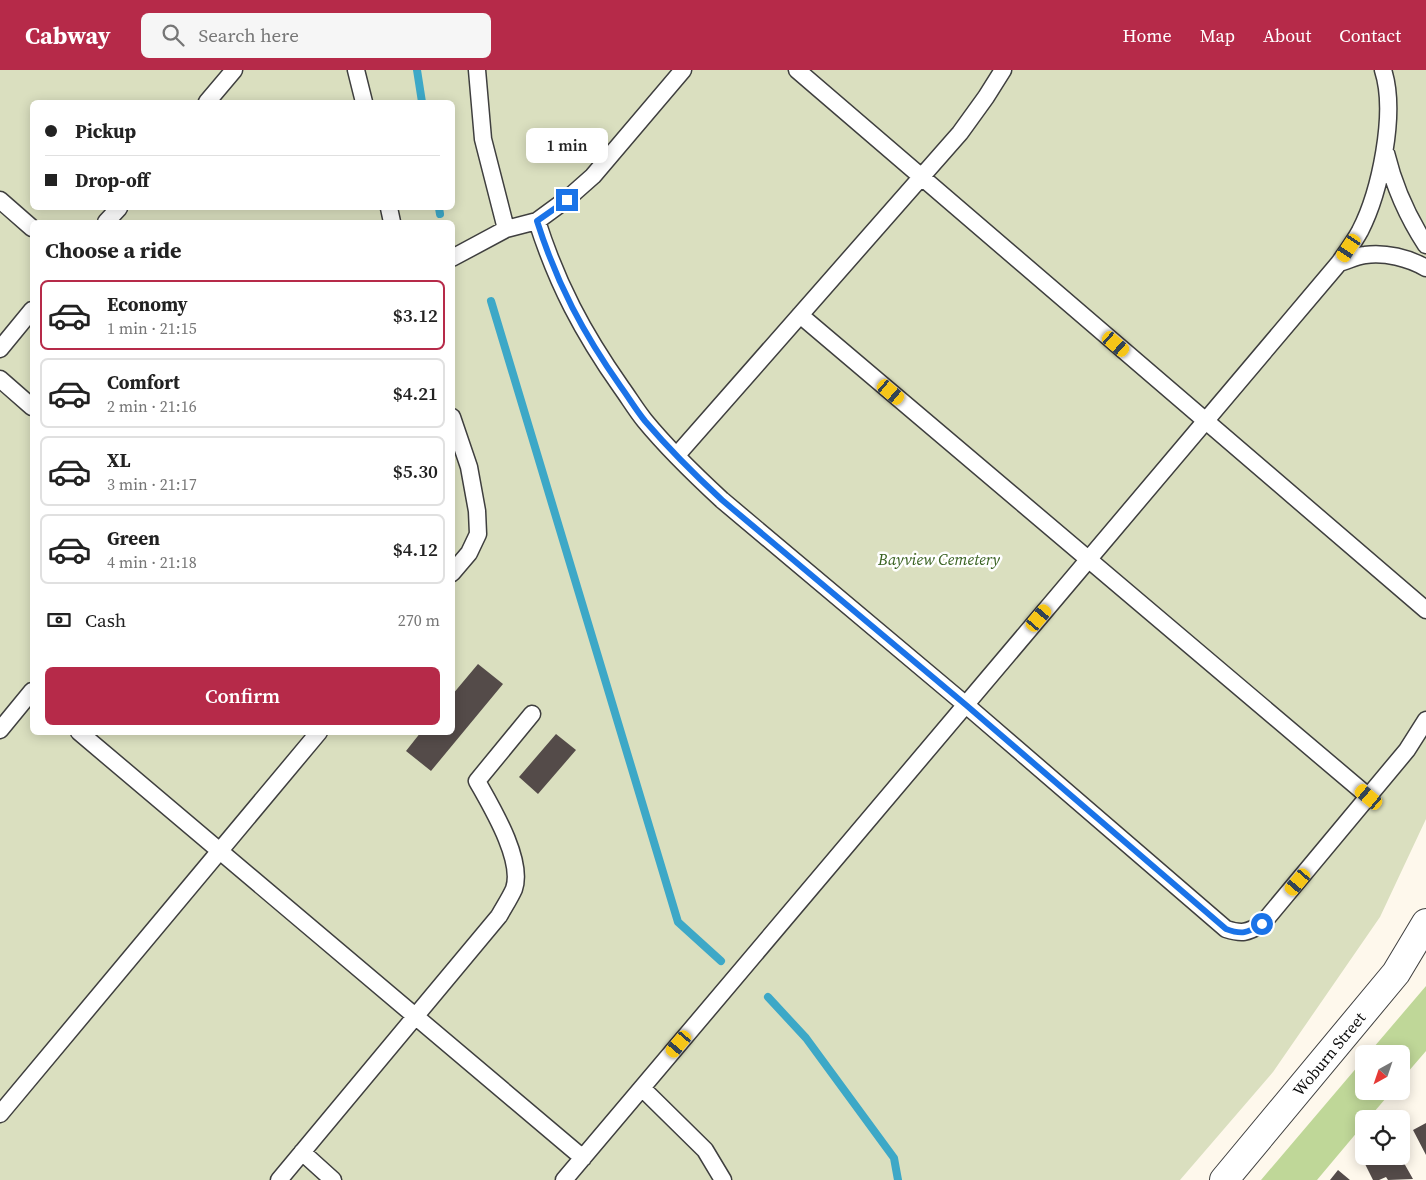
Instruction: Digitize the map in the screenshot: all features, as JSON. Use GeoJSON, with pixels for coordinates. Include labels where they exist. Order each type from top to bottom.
{"type":"FeatureCollection","features":[{"type":"Feature","properties":{"kind":"street","name":"Woburn Street"},"geometry":{"type":"LineString","coordinates":[[1224,1180],[1396,973],[1426,923]]}},
{"type":"Feature","properties":{"kind":"lane"},"geometry":{"type":"LineString","coordinates":[[209,100],[234,70]]}},
{"type":"Feature","properties":{"kind":"lane"},"geometry":{"type":"LineString","coordinates":[[356,70],[364,100]]}},
{"type":"Feature","properties":{"kind":"lane"},"geometry":{"type":"LineString","coordinates":[[477,70],[482,139],[506,229]]}},
{"type":"Feature","properties":{"kind":"lane"},"geometry":{"type":"LineString","coordinates":[[455,256],[506,229],[537,221],[567,200],[593,176],[683,70]]}},
{"type":"Feature","properties":{"kind":"lane"},"geometry":{"type":"LineString","coordinates":[[797,70],[1426,610]]}},
{"type":"Feature","properties":{"kind":"lane"},"geometry":{"type":"LineString","coordinates":[[677,455],[960,133],[1003,70]]}},
{"type":"Feature","properties":{"kind":"lane"},"geometry":{"type":"LineString","coordinates":[[564,1180],[1338,264],[1360,232],[1376,193],[1389,101],[1383,70]]}},
{"type":"Feature","properties":{"kind":"lane"},"geometry":{"type":"LineString","coordinates":[[1384,146],[1391,175],[1412,224],[1426,245]]}},
{"type":"Feature","properties":{"kind":"lane"},"geometry":{"type":"LineString","coordinates":[[0,200],[30,226]]}},
{"type":"Feature","properties":{"kind":"lane"},"geometry":{"type":"LineString","coordinates":[[108,220],[116,210]]}},
{"type":"Feature","properties":{"kind":"lane"},"geometry":{"type":"LineString","coordinates":[[537,221],[549,258],[563,290],[587,335],[644,420],[677,455],[722,500],[966,705],[1226,929],[1238,933],[1250,931],[1262,924],[1407,750],[1426,720]]}},
{"type":"Feature","properties":{"kind":"lane"},"geometry":{"type":"LineString","coordinates":[[1338,264],[1364,255],[1388,254],[1426,268]]}},
{"type":"Feature","properties":{"kind":"lane"},"geometry":{"type":"LineString","coordinates":[[0,349],[30,312]]}},
{"type":"Feature","properties":{"kind":"lane"},"geometry":{"type":"LineString","coordinates":[[800,315],[1369,797]]}},
{"type":"Feature","properties":{"kind":"lane"},"geometry":{"type":"LineString","coordinates":[[0,379],[30,405]]}},
{"type":"Feature","properties":{"kind":"lane"},"geometry":{"type":"LineString","coordinates":[[455,427],[469,468],[477,511],[478,534],[469,553],[455,569]]}},
{"type":"Feature","properties":{"kind":"lane"},"geometry":{"type":"LineString","coordinates":[[0,730],[30,695]]}},
{"type":"Feature","properties":{"kind":"lane"},"geometry":{"type":"LineString","coordinates":[[279,1180],[499,916],[514,888],[517,868],[500,822],[478,781],[532,714]]}},
{"type":"Feature","properties":{"kind":"lane"},"geometry":{"type":"LineString","coordinates":[[83,735],[583,1158]]}},
{"type":"Feature","properties":{"kind":"lane"},"geometry":{"type":"LineString","coordinates":[[0,1114],[317,735]]}},
{"type":"Feature","properties":{"kind":"lane"},"geometry":{"type":"LineString","coordinates":[[642,1088],[705,1150],[723,1180]]}},
{"type":"Feature","properties":{"kind":"lane"},"geometry":{"type":"LineString","coordinates":[[302,1152],[333,1180]]}},
{"type":"Feature","properties":{"kind":"green space","name":"Bayview Cemetery"},"geometry":{"type":"Polygon","coordinates":[[[0,70],[1426,70],[1426,819],[1380,917],[1273,1072],[1180,1180],[0,1180],[0,70]]]}},
{"type":"Feature","properties":{"kind":"green space"},"geometry":{"type":"Polygon","coordinates":[[[1426,986],[1426,1051],[1410,1070],[1410,1045],[1376,1045],[1426,986]]]}},
{"type":"Feature","properties":{"kind":"green space"},"geometry":{"type":"Polygon","coordinates":[[[1355,1070],[1355,1100],[1384,1100],[1376,1110],[1355,1110],[1355,1135],[1317,1180],[1261,1180],[1355,1070]]]}},
{"type":"Feature","properties":{"kind":"building"},"geometry":{"type":"Polygon","coordinates":[[[478,664],[503,684],[431,771],[406,751],[419,735],[455,735],[455,691],[478,664]]]}},
{"type":"Feature","properties":{"kind":"building"},"geometry":{"type":"Polygon","coordinates":[[[556,734],[576,750],[538,794],[519,777],[556,734]]]}},
{"type":"Feature","properties":{"kind":"building"},"geometry":{"type":"Polygon","coordinates":[[[1426,1123],[1426,1155],[1413,1130],[1426,1123]]]}},
{"type":"Feature","properties":{"kind":"building"},"geometry":{"type":"Polygon","coordinates":[[[1366,1165],[1405,1165],[1413,1179],[1388,1180],[1386,1177],[1373,1180],[1366,1165]]]}},
{"type":"Feature","properties":{"kind":"building"},"geometry":{"type":"Polygon","coordinates":[[[1338,1170],[1350,1180],[1330,1180],[1338,1170]]]}},
{"type":"Feature","properties":{"kind":"waterway"},"geometry":{"type":"LineString","coordinates":[[417,70],[422,100]]}},
{"type":"Feature","properties":{"kind":"waterway"},"geometry":{"type":"LineString","coordinates":[[439,210],[440,214]]}},
{"type":"Feature","properties":{"kind":"waterway"},"geometry":{"type":"LineString","coordinates":[[491,301],[678,922],[721,961]]}},
{"type":"Feature","properties":{"kind":"waterway"},"geometry":{"type":"LineString","coordinates":[[768,997],[806,1038],[894,1158],[898,1180]]}},
{"type":"Feature","properties":{"kind":"route"},"geometry":{"type":"LineString","coordinates":[[567,200],[537,221],[549,258],[566,298],[587,335],[644,420],[699,478],[722,500],[966,705],[1226,929],[1238,933],[1250,931],[1262,924]]}}]}
